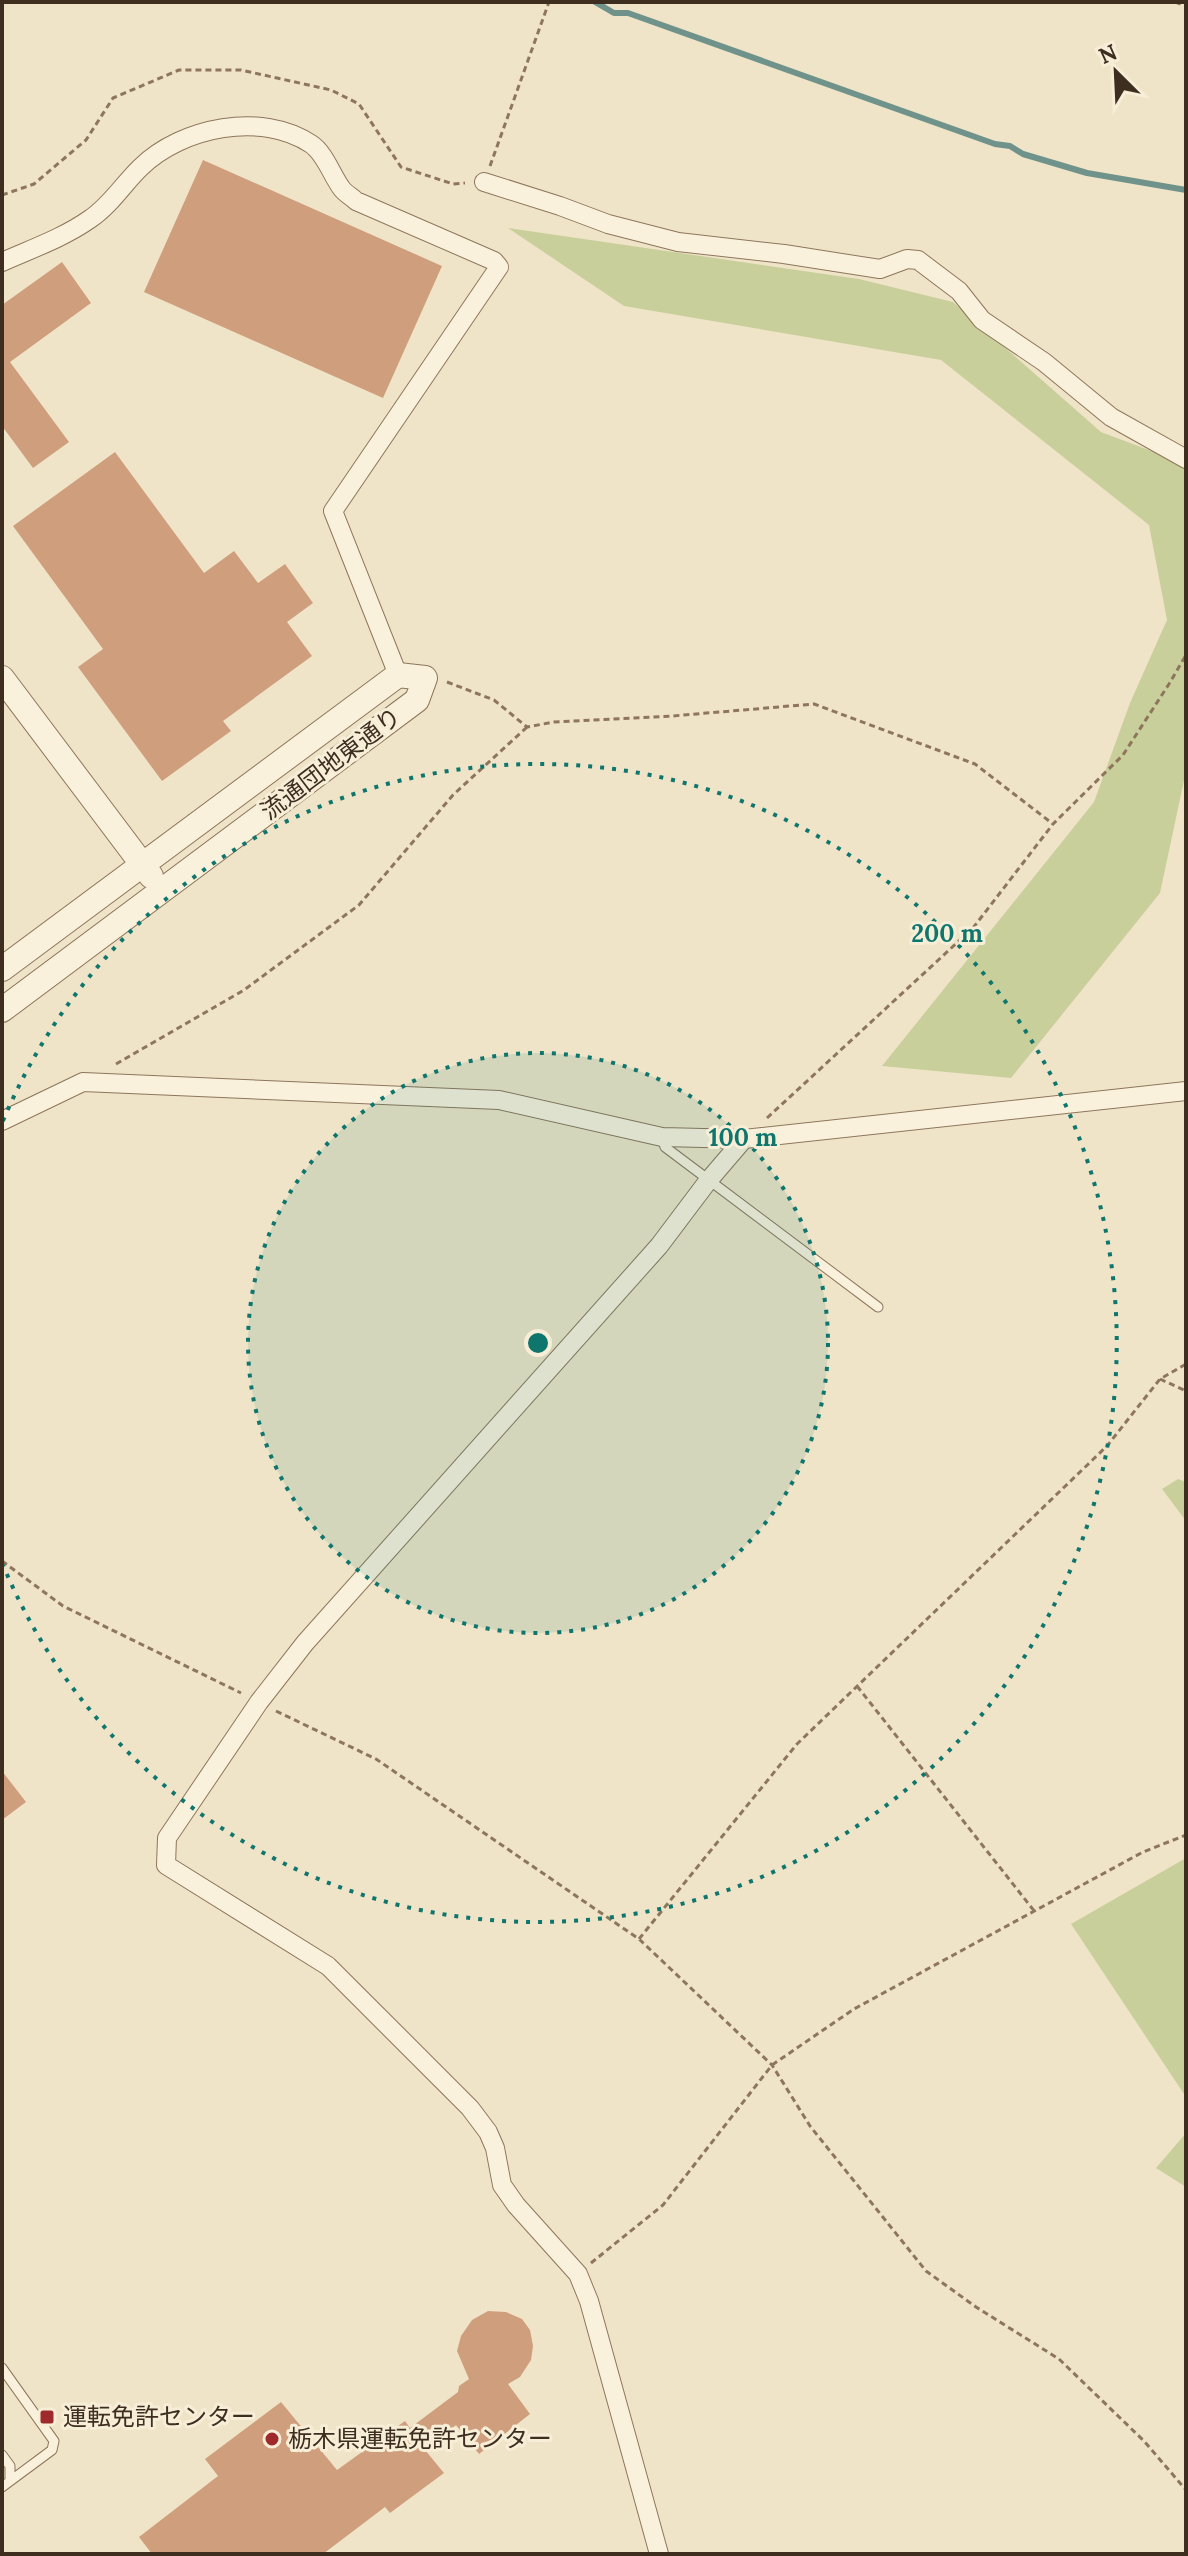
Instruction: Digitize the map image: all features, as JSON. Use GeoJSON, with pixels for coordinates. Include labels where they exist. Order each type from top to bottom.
{"type":"FeatureCollection","features":[{"type":"Feature","properties":{"kind":"street"},"geometry":{"type":"LineString","coordinates":[[2,262],[92,218],[142,165],[186,137],[255,126],[292,135],[314,145],[343,191],[356,201],[494,261],[499,267],[333,511],[398,675]]}},
{"type":"Feature","properties":{"kind":"street"},"geometry":{"type":"LineString","coordinates":[[484,182],[608,224],[678,242],[880,269],[907,259],[918,260],[959,291],[982,320],[1044,362],[1111,417],[1186,459]]}},
{"type":"Feature","properties":{"kind":"street","name":"流通団地東通り"},"geometry":{"type":"LineString","coordinates":[[2,969],[398,675],[425,678],[417,700],[2,1010]]}},
{"type":"Feature","properties":{"kind":"street"},"geometry":{"type":"LineString","coordinates":[[2,678],[162,890]]}},
{"type":"Feature","properties":{"kind":"street"},"geometry":{"type":"LineString","coordinates":[[2,1121],[83,1082],[499,1100],[662,1137],[744,1139],[1186,1091]]}},
{"type":"Feature","properties":{"kind":"street"},"geometry":{"type":"LineString","coordinates":[[659,2554],[589,2301],[578,2274],[502,2185],[488,2132],[470,2108],[328,1966],[166,1865],[167,1838],[259,1702],[305,1643],[659,1246],[744,1139]]}},
{"type":"Feature","properties":{"kind":"lane"},"geometry":{"type":"LineString","coordinates":[[662,1137],[665,1147],[708,1181],[878,1307]]}},
{"type":"Feature","properties":{"kind":"lane"},"geometry":{"type":"LineString","coordinates":[[2,2368],[54,2441],[52,2450],[6,2484]]}},
{"type":"Feature","properties":{"kind":"lane"},"geometry":{"type":"LineString","coordinates":[[2,2455],[10,2466],[6,2484]]}},
{"type":"Feature","properties":{"kind":"path"},"geometry":{"type":"LineString","coordinates":[[484,182],[549,2]]}},
{"type":"Feature","properties":{"kind":"path"},"geometry":{"type":"LineString","coordinates":[[1175,2],[1186,6]]}},
{"type":"Feature","properties":{"kind":"path"},"geometry":{"type":"LineString","coordinates":[[744,1139],[973,928],[1053,824],[1123,755],[1186,655]]}},
{"type":"Feature","properties":{"kind":"path"},"geometry":{"type":"LineString","coordinates":[[425,678],[440,679],[494,700],[527,727]]}},
{"type":"Feature","properties":{"kind":"path"},"geometry":{"type":"LineString","coordinates":[[83,1082],[244,990],[359,905],[453,795],[527,727],[554,722],[814,704],[975,764],[1053,824]]}},
{"type":"Feature","properties":{"kind":"path"},"geometry":{"type":"LineString","coordinates":[[639,1939],[797,1744],[1107,1446],[1160,1379],[1186,1364]]}},
{"type":"Feature","properties":{"kind":"path"},"geometry":{"type":"LineString","coordinates":[[1160,1379],[1186,1391]]}},
{"type":"Feature","properties":{"kind":"path"},"geometry":{"type":"LineString","coordinates":[[2,1561],[63,1606],[376,1759],[639,1939],[772,2065],[810,2126],[926,2271],[976,2307],[1059,2359],[1144,2441],[1186,2490]]}},
{"type":"Feature","properties":{"kind":"path"},"geometry":{"type":"LineString","coordinates":[[857,1686],[1035,1912]]}},
{"type":"Feature","properties":{"kind":"path"},"geometry":{"type":"LineString","coordinates":[[578,2274],[663,2205],[772,2065],[854,2009],[1143,1852],[1186,1835]]}},
{"type":"Feature","properties":{"kind":"green space"},"geometry":{"type":"Polygon","coordinates":[[[508,228],[859,279],[953,302],[1101,432],[1186,464],[1186,771],[1160,893],[1011,1078],[882,1066],[1094,802],[1130,703],[1167,620],[1149,525],[941,360],[624,306],[508,228]]]}},
{"type":"Feature","properties":{"kind":"green space"},"geometry":{"type":"Polygon","coordinates":[[[1178,1479],[1186,1482],[1186,1521],[1162,1489],[1178,1479]]]}},
{"type":"Feature","properties":{"kind":"green space"},"geometry":{"type":"Polygon","coordinates":[[[1186,1858],[1186,2097],[1071,1924],[1186,1858]]]}},
{"type":"Feature","properties":{"kind":"green space"},"geometry":{"type":"Polygon","coordinates":[[[1186,2133],[1186,2187],[1156,2168],[1186,2133]]]}},
{"type":"Feature","properties":{"kind":"building"},"geometry":{"type":"Polygon","coordinates":[[[203,160],[442,266],[383,398],[144,292],[203,160]]]}},
{"type":"Feature","properties":{"kind":"building"},"geometry":{"type":"Polygon","coordinates":[[[62,262],[91,303],[10,362],[69,442],[33,468],[2,426],[2,305],[62,262]]]}},
{"type":"Feature","properties":{"kind":"building"},"geometry":{"type":"Polygon","coordinates":[[[115,452],[204,573],[234,551],[258,583],[285,564],[313,603],[287,622],[312,656],[223,721],[231,731],[162,781],[78,667],[103,649],[13,526],[115,452]]]}},
{"type":"Feature","properties":{"kind":"building"},"geometry":{"type":"Polygon","coordinates":[[[2,1771],[26,1802],[2,1820],[2,1771]]]}},
{"type":"Feature","properties":{"kind":"building","name":"栃木県運転免許センター"},"geometry":{"type":"Polygon","coordinates":[[[488,2311],[506,2312],[522,2319],[530,2330],[533,2346],[531,2360],[520,2377],[508,2384],[530,2414],[479,2454],[456,2425],[425,2450],[444,2473],[390,2513],[385,2507],[323,2554],[152,2554],[139,2537],[218,2476],[205,2459],[281,2402],[337,2470],[405,2421],[410,2428],[458,2392],[459,2386],[469,2379],[457,2351],[461,2336],[472,2320],[488,2311]]]}},
{"type":"Feature","properties":{"kind":"waterway"},"geometry":{"type":"LineString","coordinates":[[595,2],[614,13],[628,13],[995,144],[1010,146],[1023,154],[1087,173],[1186,190]]}},
{"type":"Feature","properties":{"kind":"place","name":"運転免許センター"},"geometry":{"type":"Point","coordinates":[47,2417]}},
{"type":"Feature","properties":{"kind":"place","name":"栃木県運転免許センター"},"geometry":{"type":"Point","coordinates":[272,2439]}}]}
